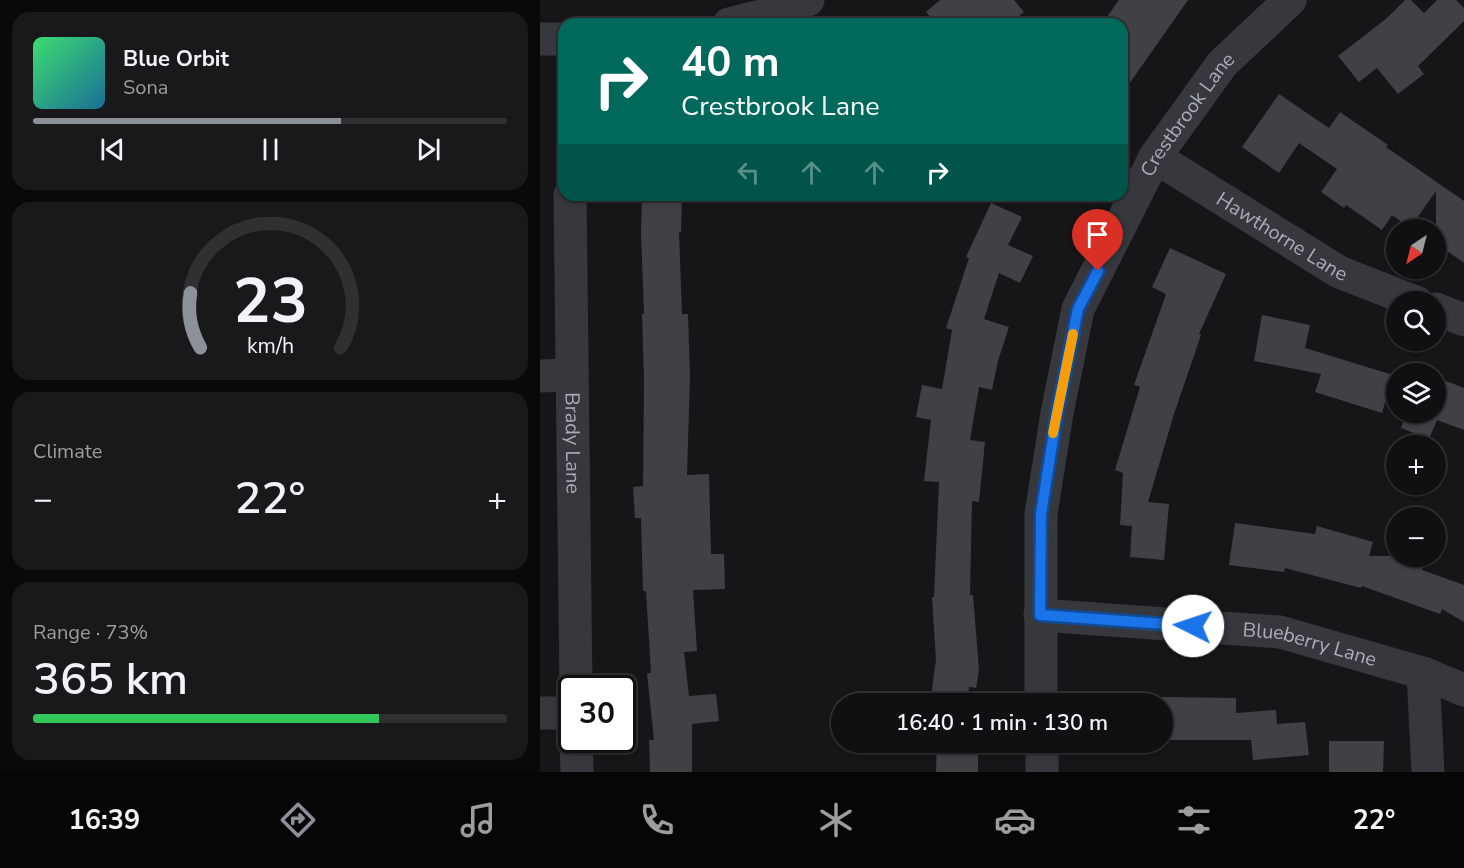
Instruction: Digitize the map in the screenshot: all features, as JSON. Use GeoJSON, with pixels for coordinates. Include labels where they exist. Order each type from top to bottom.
{"type":"FeatureCollection","features":[{"type":"Feature","properties":{"kind":"street"},"geometry":{"type":"LineString","coordinates":[[753,18],[808,0]]}},
{"type":"Feature","properties":{"kind":"street","name":"Crestbrook Lane"},"geometry":{"type":"LineString","coordinates":[[1041,693],[1041,514],[1057,413],[1078,309],[1155,157],[1222,64],[1290,0]]}},
{"type":"Feature","properties":{"kind":"street"},"geometry":{"type":"LineString","coordinates":[[540,39],[558,39]]}},
{"type":"Feature","properties":{"kind":"street","name":"Hawthorne Lane"},"geometry":{"type":"LineString","coordinates":[[1155,157],[1339,272],[1388,291]]}},
{"type":"Feature","properties":{"kind":"street","name":"Brady Lane"},"geometry":{"type":"LineString","coordinates":[[570,201],[555,375],[575,675]]}},
{"type":"Feature","properties":{"kind":"street"},"geometry":{"type":"LineString","coordinates":[[1446,313],[1464,320]]}},
{"type":"Feature","properties":{"kind":"street","name":"Blueberry Lane"},"geometry":{"type":"LineString","coordinates":[[1040,615],[1280,632],[1423,673],[1464,690]]}},
{"type":"Feature","properties":{"kind":"street"},"geometry":{"type":"LineString","coordinates":[[1423,673],[1428,772]]}},
{"type":"Feature","properties":{"kind":"street"},"geometry":{"type":"LineString","coordinates":[[540,713],[558,713]]}},
{"type":"Feature","properties":{"kind":"street"},"geometry":{"type":"LineString","coordinates":[[576,753],[577,772]]}},
{"type":"Feature","properties":{"kind":"street"},"geometry":{"type":"LineString","coordinates":[[1042,753],[1042,772]]}},
{"type":"Feature","properties":{"kind":"building"},"geometry":{"type":"Polygon","coordinates":[[[940,0],[1014,0],[1024,12],[1017,18],[931,18],[926,12],[940,0]]]}},
{"type":"Feature","properties":{"kind":"building"},"geometry":{"type":"Polygon","coordinates":[[[1119,0],[1188,0],[1128,85],[1128,18],[1106,18],[1119,0]]]}},
{"type":"Feature","properties":{"kind":"building"},"geometry":{"type":"Polygon","coordinates":[[[1405,0],[1411,0],[1424,13],[1437,0],[1456,0],[1464,8],[1464,21],[1418,66],[1424,74],[1398,94],[1377,68],[1359,82],[1338,56],[1387,18],[1405,0]]]}},
{"type":"Feature","properties":{"kind":"building"},"geometry":{"type":"Polygon","coordinates":[[[1279,94],[1329,128],[1340,112],[1464,201],[1464,263],[1446,250],[1446,219],[1436,219],[1436,191],[1416,219],[1398,219],[1392,215],[1389,219],[1386,219],[1382,230],[1346,205],[1344,208],[1321,192],[1337,169],[1299,143],[1279,173],[1242,147],[1279,94]]]}},
{"type":"Feature","properties":{"kind":"building"},"geometry":{"type":"Polygon","coordinates":[[[642,201],[682,201],[681,232],[679,232],[682,314],[688,314],[690,377],[687,475],[709,474],[711,554],[724,554],[725,589],[693,590],[697,651],[684,652],[689,696],[716,694],[719,721],[692,724],[692,772],[650,772],[649,740],[654,740],[647,673],[651,673],[646,591],[643,591],[641,518],[635,518],[633,487],[643,486],[642,314],[644,314],[642,201]]]}},
{"type":"Feature","properties":{"kind":"building"},"geometry":{"type":"Polygon","coordinates":[[[991,203],[1022,217],[1008,245],[1033,256],[1020,283],[999,273],[984,319],[1009,327],[992,390],[979,387],[970,440],[985,442],[979,502],[972,501],[970,595],[973,595],[979,670],[976,688],[969,687],[968,693],[932,693],[936,660],[932,597],[934,597],[939,482],[924,481],[931,420],[916,417],[922,385],[942,389],[952,330],[946,328],[969,258],[966,257],[991,203]]]}},
{"type":"Feature","properties":{"kind":"building"},"geometry":{"type":"Polygon","coordinates":[[[1170,248],[1226,274],[1199,334],[1201,335],[1174,414],[1148,502],[1169,504],[1164,560],[1130,557],[1132,526],[1120,525],[1123,473],[1115,470],[1140,387],[1134,385],[1166,294],[1152,287],[1170,248]]]}},
{"type":"Feature","properties":{"kind":"building"},"geometry":{"type":"Polygon","coordinates":[[[1262,315],[1310,325],[1305,348],[1386,373],[1386,399],[1382,413],[1315,392],[1321,374],[1254,361],[1262,315]]]}},
{"type":"Feature","properties":{"kind":"building"},"geometry":{"type":"Polygon","coordinates":[[[1446,381],[1464,388],[1464,430],[1445,423],[1446,381]]]}},
{"type":"Feature","properties":{"kind":"building"},"geometry":{"type":"Polygon","coordinates":[[[1403,423],[1436,423],[1431,435],[1419,435],[1401,428],[1403,423]]]}},
{"type":"Feature","properties":{"kind":"building"},"geometry":{"type":"Polygon","coordinates":[[[1235,523],[1315,534],[1317,526],[1373,542],[1369,556],[1386,556],[1386,567],[1423,567],[1422,570],[1464,585],[1464,622],[1442,609],[1440,614],[1362,586],[1361,588],[1285,568],[1284,572],[1229,565],[1235,523]]]}},
{"type":"Feature","properties":{"kind":"building"},"geometry":{"type":"Polygon","coordinates":[[[1173,697],[1236,698],[1236,713],[1276,710],[1277,724],[1305,722],[1309,755],[1253,760],[1251,740],[1173,740],[1173,697]]]}},
{"type":"Feature","properties":{"kind":"building"},"geometry":{"type":"Polygon","coordinates":[[[1329,741],[1384,741],[1383,772],[1329,772],[1329,741]]]}},
{"type":"Feature","properties":{"kind":"building"},"geometry":{"type":"Polygon","coordinates":[[[937,753],[978,753],[978,772],[936,772],[937,753]]]}},
{"type":"Feature","properties":{"kind":"slow traffic"},"geometry":{"type":"LineString","coordinates":[[1053,433],[1073,334]]}},
{"type":"Feature","properties":{"kind":"route"},"geometry":{"type":"LineString","coordinates":[[1098,271],[1078,309],[1057,413],[1041,514],[1040,615],[1193,626]]}}]}
